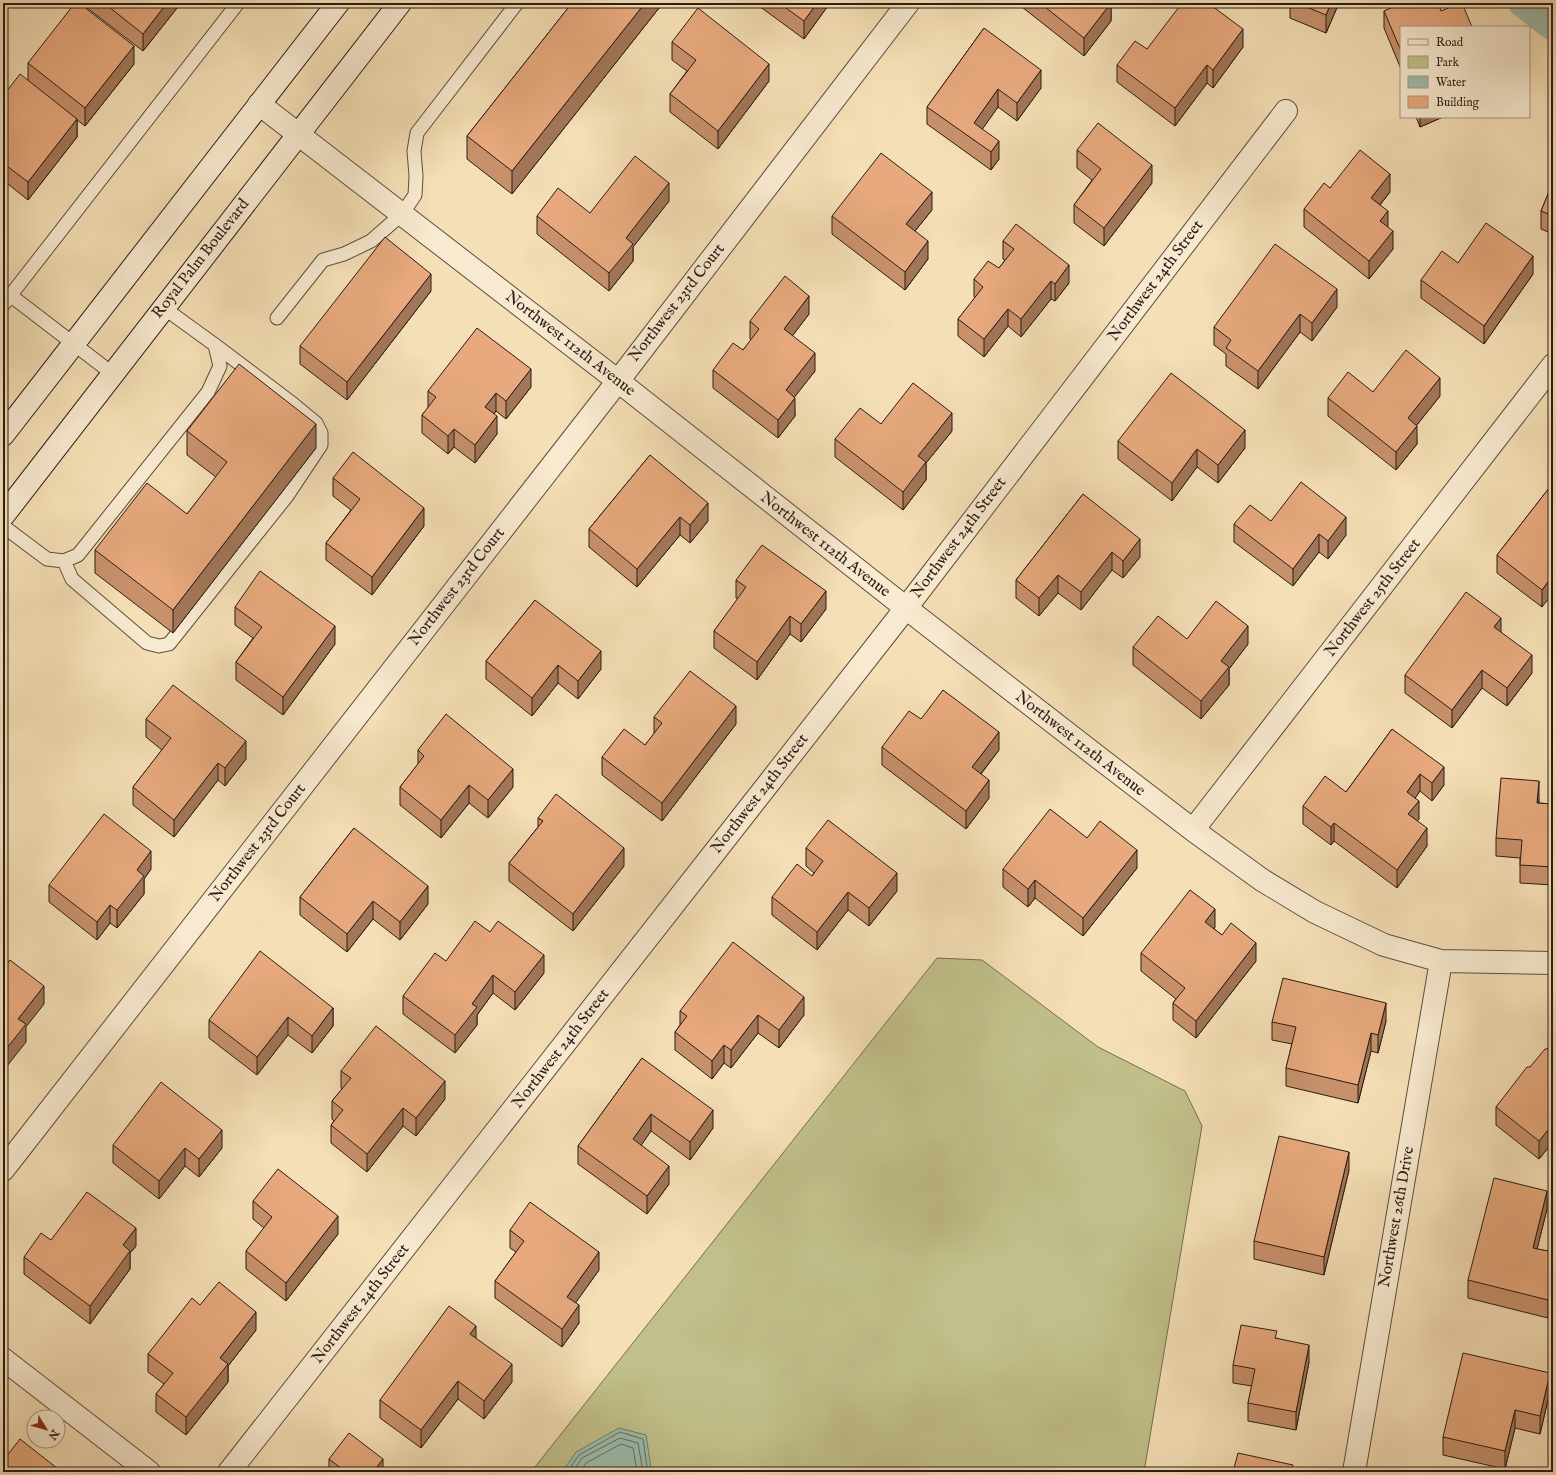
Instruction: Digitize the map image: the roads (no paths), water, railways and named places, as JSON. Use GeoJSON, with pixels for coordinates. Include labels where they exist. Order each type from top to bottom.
{"type":"FeatureCollection","features":[{"type":"Feature","properties":{"kind":"street"},"geometry":{"type":"LineString","coordinates":[[3,435],[338,3]]}},
{"type":"Feature","properties":{"kind":"street","name":"Royal Palm Boulevard"},"geometry":{"type":"LineString","coordinates":[[3,516],[400,3]]}},
{"type":"Feature","properties":{"kind":"street","name":"Northwest 23rd Court"},"geometry":{"type":"LineString","coordinates":[[3,1170],[618,381],[908,3]]}},
{"type":"Feature","properties":{"kind":"street","name":"Northwest 112th Avenue"},"geometry":{"type":"LineString","coordinates":[[259,104],[618,381],[906,608],[1193,830],[1262,880],[1315,912],[1384,945],[1441,961],[1553,963]]}},
{"type":"Feature","properties":{"kind":"street","name":"Northwest 24th Street"},"geometry":{"type":"LineString","coordinates":[[229,1472],[906,608],[1286,111]]}},
{"type":"Feature","properties":{"kind":"street","name":"Northwest 25th Street"},"geometry":{"type":"LineString","coordinates":[[1193,830],[1553,365]]}},
{"type":"Feature","properties":{"kind":"street","name":"Northwest 26th Drive"},"geometry":{"type":"LineString","coordinates":[[1354,1472],[1441,961]]}},
{"type":"Feature","properties":{"kind":"street"},"geometry":{"type":"LineString","coordinates":[[3,1359],[149,1472]]}},
{"type":"Feature","properties":{"kind":"lane"},"geometry":{"type":"LineString","coordinates":[[113,374],[74,344],[7,300],[238,3]]}},
{"type":"Feature","properties":{"kind":"lane"},"geometry":{"type":"LineString","coordinates":[[277,318],[323,260],[344,254],[371,241],[402,214],[415,195],[416,176],[414,151],[416,133],[517,3]]}},
{"type":"Feature","properties":{"kind":"lane"},"geometry":{"type":"LineString","coordinates":[[64,561],[72,579],[147,643],[159,646],[169,644],[287,496],[321,446],[321,433],[316,423],[294,404],[164,308]]}},
{"type":"Feature","properties":{"kind":"lane"},"geometry":{"type":"LineString","coordinates":[[3,526],[47,559],[64,561],[78,555],[208,392],[220,366],[215,345]]}},
{"type":"Feature","properties":{"kind":"water"},"geometry":{"type":"Polygon","coordinates":[[[619,1428],[646,1435],[651,1468],[650,1472],[562,1472],[576,1452],[619,1428]]]}},
{"type":"Feature","properties":{"kind":"waterway"},"geometry":{"type":"LineString","coordinates":[[1522,3],[1553,27]]}}]}
